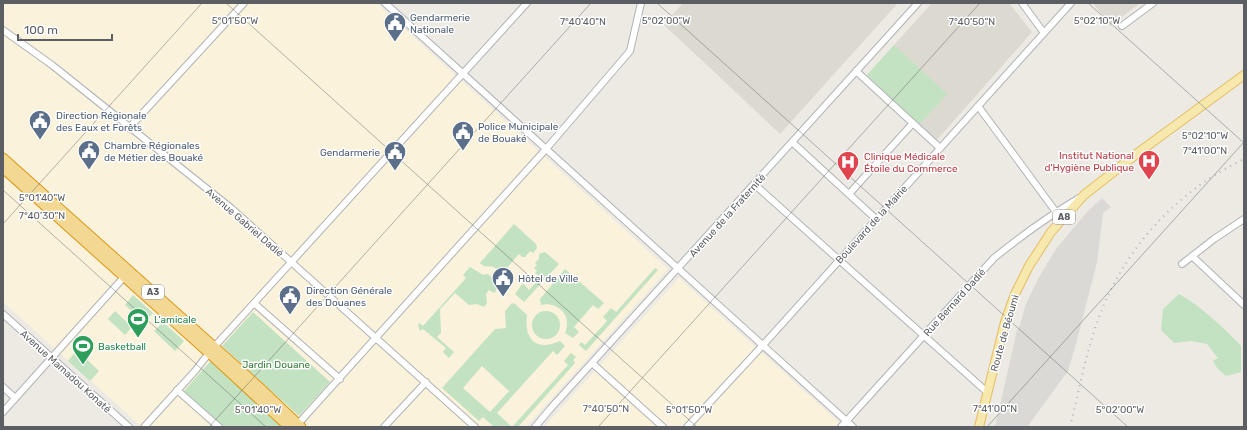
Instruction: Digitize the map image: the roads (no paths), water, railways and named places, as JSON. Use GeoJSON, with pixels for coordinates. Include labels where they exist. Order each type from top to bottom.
{"type":"FeatureCollection","features":[{"type":"Feature","properties":{"kind":"highway","name":"A3"},"geometry":{"type":"LineString","coordinates":[[3,158],[296,426]]}},
{"type":"Feature","properties":{"kind":"highway","name":"A3"},"geometry":{"type":"LineString","coordinates":[[4,171],[124,277],[212,350]]}},
{"type":"Feature","properties":{"kind":"main road","name":"Route de Béoumi"},"geometry":{"type":"LineString","coordinates":[[979,427],[1005,322],[1015,294],[1029,266],[1051,232],[1084,195],[1139,152],[1244,75]]}},
{"type":"Feature","properties":{"kind":"street"},"geometry":{"type":"LineString","coordinates":[[129,128],[244,3]]}},
{"type":"Feature","properties":{"kind":"street"},"geometry":{"type":"LineString","coordinates":[[385,3],[853,427]]}},
{"type":"Feature","properties":{"kind":"street"},"geometry":{"type":"LineString","coordinates":[[144,427],[526,3]]}},
{"type":"Feature","properties":{"kind":"street"},"geometry":{"type":"LineString","coordinates":[[296,426],[546,149],[630,51],[641,3]]}},
{"type":"Feature","properties":{"kind":"street","name":"Avenue de la Fraternité"},"geometry":{"type":"LineString","coordinates":[[535,427],[918,3]]}},
{"type":"Feature","properties":{"kind":"street"},"geometry":{"type":"LineString","coordinates":[[1022,3],[1044,33]]}},
{"type":"Feature","properties":{"kind":"street","name":"Boulevard de la Mairie"},"geometry":{"type":"LineString","coordinates":[[687,427],[763,345],[1071,3]]}},
{"type":"Feature","properties":{"kind":"street"},"geometry":{"type":"LineString","coordinates":[[1122,26],[1153,3]]}},
{"type":"Feature","properties":{"kind":"street","name":"Avenue Gabriel Dadié"},"geometry":{"type":"LineString","coordinates":[[3,30],[52,65],[231,208],[476,427]]}},
{"type":"Feature","properties":{"kind":"street"},"geometry":{"type":"LineString","coordinates":[[856,71],[940,148]]}},
{"type":"Feature","properties":{"kind":"street"},"geometry":{"type":"LineString","coordinates":[[978,106],[1056,212]]}},
{"type":"Feature","properties":{"kind":"street"},"geometry":{"type":"LineString","coordinates":[[849,194],[913,123]]}},
{"type":"Feature","properties":{"kind":"street"},"geometry":{"type":"LineString","coordinates":[[792,142],[876,219]]}},
{"type":"Feature","properties":{"kind":"street"},"geometry":{"type":"LineString","coordinates":[[754,184],[987,392]]}},
{"type":"Feature","properties":{"kind":"street","name":"Rue Bernard Dadié"},"geometry":{"type":"LineString","coordinates":[[841,427],[994,258],[1021,236],[1084,195]]}},
{"type":"Feature","properties":{"kind":"street"},"geometry":{"type":"LineString","coordinates":[[1182,264],[1214,239],[1244,219]]}},
{"type":"Feature","properties":{"kind":"street"},"geometry":{"type":"LineString","coordinates":[[1192,256],[1244,305]]}},
{"type":"Feature","properties":{"kind":"street"},"geometry":{"type":"LineString","coordinates":[[3,412],[124,277]]}},
{"type":"Feature","properties":{"kind":"street"},"geometry":{"type":"LineString","coordinates":[[255,304],[340,379]]}},
{"type":"Feature","properties":{"kind":"street","name":"Avenue Mamadou Konaté"},"geometry":{"type":"LineString","coordinates":[[3,314],[129,427]]}},
{"type":"Feature","properties":{"kind":"street"},"geometry":{"type":"LineString","coordinates":[[592,363],[663,427]]}},
{"type":"Feature","properties":{"kind":"street"},"geometry":{"type":"LineString","coordinates":[[384,427],[426,382]]}},
{"type":"Feature","properties":{"kind":"street"},"geometry":{"type":"LineString","coordinates":[[3,387],[15,398]]}},
{"type":"Feature","properties":{"kind":"street"},"geometry":{"type":"LineString","coordinates":[[177,390],[219,427]]}},
{"type":"Feature","properties":{"kind":"railway"},"geometry":{"type":"LineString","coordinates":[[1070,427],[1088,351],[1097,321],[1114,283],[1128,261],[1160,220],[1179,202],[1221,171],[1244,159]]}},
{"type":"Feature","properties":{"kind":"place","name":"Gendarmerie Nationale"},"geometry":{"type":"Point","coordinates":[395,42]}},
{"type":"Feature","properties":{"kind":"place","name":"Direction Régionale des Eaux et Forêts"},"geometry":{"type":"Point","coordinates":[40,140]}},
{"type":"Feature","properties":{"kind":"place","name":"Police Municipale de Bouaké"},"geometry":{"type":"Point","coordinates":[463,152]}},
{"type":"Feature","properties":{"kind":"place","name":"Chambre Régionales de Métier des Bouaké"},"geometry":{"type":"Point","coordinates":[89,170]}},
{"type":"Feature","properties":{"kind":"place","name":"Gendarmerie"},"geometry":{"type":"Point","coordinates":[395,172]}},
{"type":"Feature","properties":{"kind":"place","name":"Institut National d'Hygiène Publique"},"geometry":{"type":"Point","coordinates":[1149,180]}},
{"type":"Feature","properties":{"kind":"place","name":"Clinique Médicale Étoile du Commerce"},"geometry":{"type":"Point","coordinates":[848,182]}},
{"type":"Feature","properties":{"kind":"place","name":"Hôtel de Ville"},"geometry":{"type":"Point","coordinates":[503,298]}},
{"type":"Feature","properties":{"kind":"place","name":"Direction Générale des Douanes"},"geometry":{"type":"Point","coordinates":[290,316]}},
{"type":"Feature","properties":{"kind":"place","name":"L'amicale"},"geometry":{"type":"Point","coordinates":[138,338]}},
{"type":"Feature","properties":{"kind":"place","name":"Basketball"},"geometry":{"type":"Point","coordinates":[83,366]}},
{"type":"Feature","properties":{"kind":"park label","name":"Jardin Douane"},"geometry":{"type":"Point","coordinates":[276,364]}}]}
